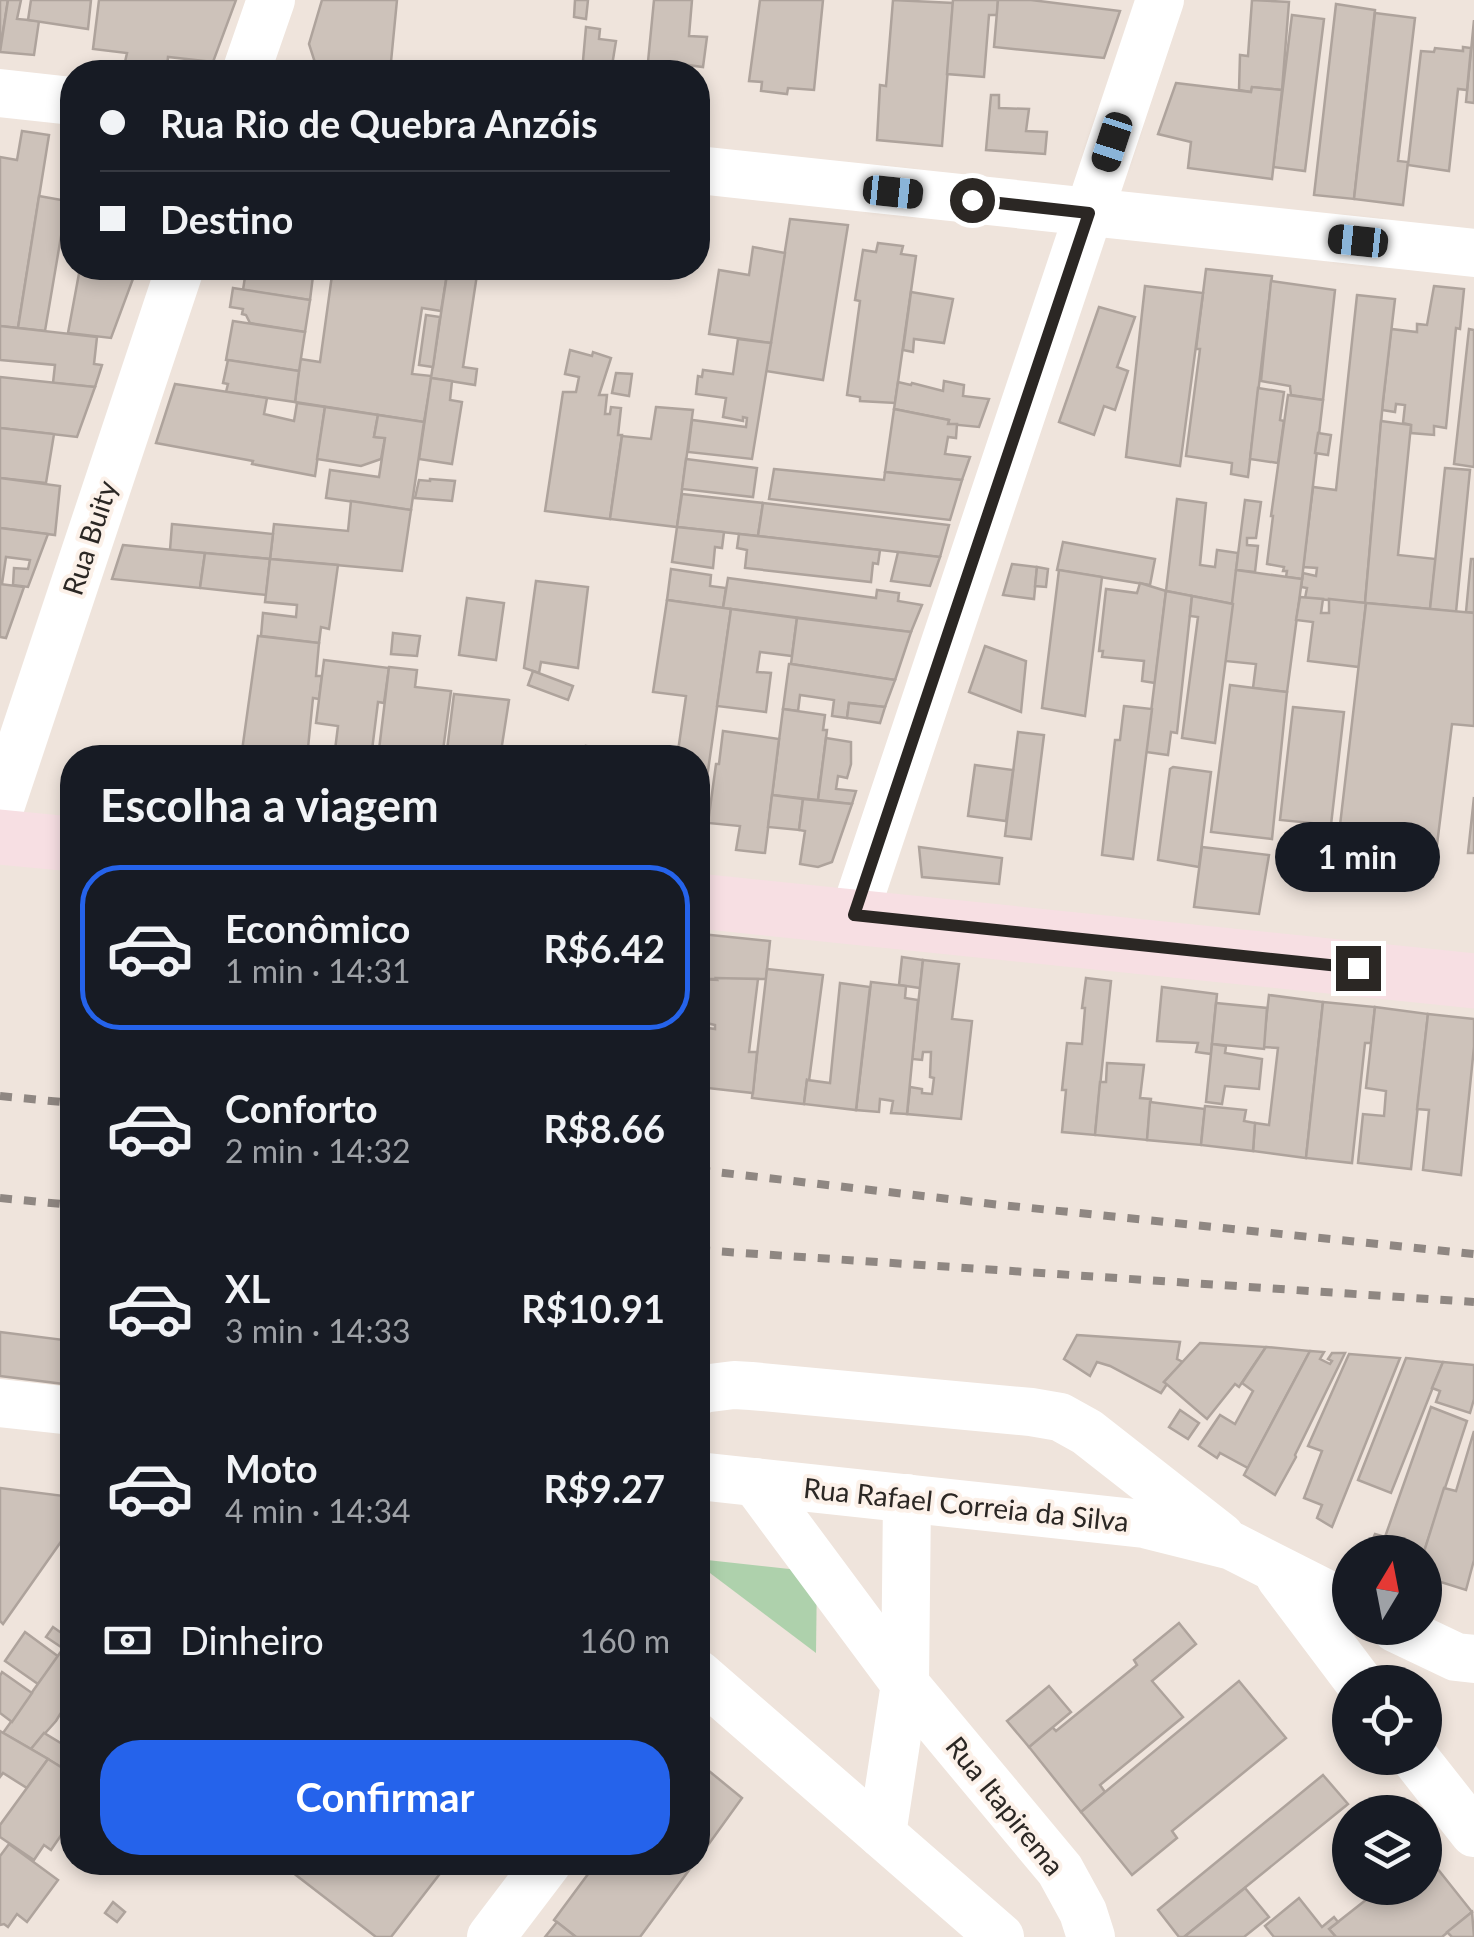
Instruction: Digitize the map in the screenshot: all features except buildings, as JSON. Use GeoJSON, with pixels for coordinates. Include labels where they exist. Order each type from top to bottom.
{"type":"FeatureCollection","features":[{"type":"Feature","properties":{"kind":"street"},"geometry":{"type":"LineString","coordinates":[[250,60],[270,0]]}},
{"type":"Feature","properties":{"kind":"street"},"geometry":{"type":"LineString","coordinates":[[854,915],[1160,0]]}},
{"type":"Feature","properties":{"kind":"street"},"geometry":{"type":"LineString","coordinates":[[0,93],[60,100]]}},
{"type":"Feature","properties":{"kind":"street"},"geometry":{"type":"LineString","coordinates":[[710,171],[1474,253]]}},
{"type":"Feature","properties":{"kind":"street","name":"Rua Buity"},"geometry":{"type":"LineString","coordinates":[[0,808],[176,280]]}},
{"type":"Feature","properties":{"kind":"street"},"geometry":{"type":"LineString","coordinates":[[0,837],[60,843]]}},
{"type":"Feature","properties":{"kind":"street"},"geometry":{"type":"LineString","coordinates":[[710,902],[1474,980]]}},
{"type":"Feature","properties":{"kind":"street","name":"Rua Rafael Correia da Silva"},"geometry":{"type":"LineString","coordinates":[[710,1388],[734,1385],[1060,1417],[1087,1432],[1253,1558]]}},
{"type":"Feature","properties":{"kind":"street"},"geometry":{"type":"LineString","coordinates":[[0,1404],[60,1410]]}},
{"type":"Feature","properties":{"kind":"street","name":"Rua Rafael Correia da Silva"},"geometry":{"type":"LineString","coordinates":[[710,1477],[1144,1524],[1253,1558],[1332,1597]]}},
{"type":"Feature","properties":{"kind":"street","name":"Rua Itapirema"},"geometry":{"type":"LineString","coordinates":[[755,1482],[905,1684],[1060,1870],[1083,1912],[1091,1937]]}},
{"type":"Feature","properties":{"kind":"street"},"geometry":{"type":"LineString","coordinates":[[882,1834],[905,1684],[907,1498]]}},
{"type":"Feature","properties":{"kind":"street"},"geometry":{"type":"LineString","coordinates":[[1253,1558],[1344,1665]]}},
{"type":"Feature","properties":{"kind":"street"},"geometry":{"type":"LineString","coordinates":[[1431,1645],[1456,1657],[1474,1660]]}},
{"type":"Feature","properties":{"kind":"street"},"geometry":{"type":"LineString","coordinates":[[710,1684],[1000,1937]]}},
{"type":"Feature","properties":{"kind":"street"},"geometry":{"type":"LineString","coordinates":[[1428,1775],[1474,1833]]}},
{"type":"Feature","properties":{"kind":"street"},"geometry":{"type":"LineString","coordinates":[[491,1937],[538,1875]]}},
{"type":"Feature","properties":{"kind":"green space"},"geometry":{"type":"Polygon","coordinates":[[[710,1560],[817,1572],[816,1653],[710,1573],[710,1560]]]}},
{"type":"Feature","properties":{"kind":"railway"},"geometry":{"type":"LineString","coordinates":[[0,1096],[60,1102]]}},
{"type":"Feature","properties":{"kind":"railway"},"geometry":{"type":"LineString","coordinates":[[710,1171],[1474,1254]]}},
{"type":"Feature","properties":{"kind":"railway"},"geometry":{"type":"LineString","coordinates":[[0,1198],[60,1204]]}},
{"type":"Feature","properties":{"kind":"railway"},"geometry":{"type":"LineString","coordinates":[[710,1251],[1474,1302]]}},
{"type":"Feature","properties":{"kind":"route"},"geometry":{"type":"LineString","coordinates":[[972,200],[1089,213],[854,915],[1358,968]]}}]}
